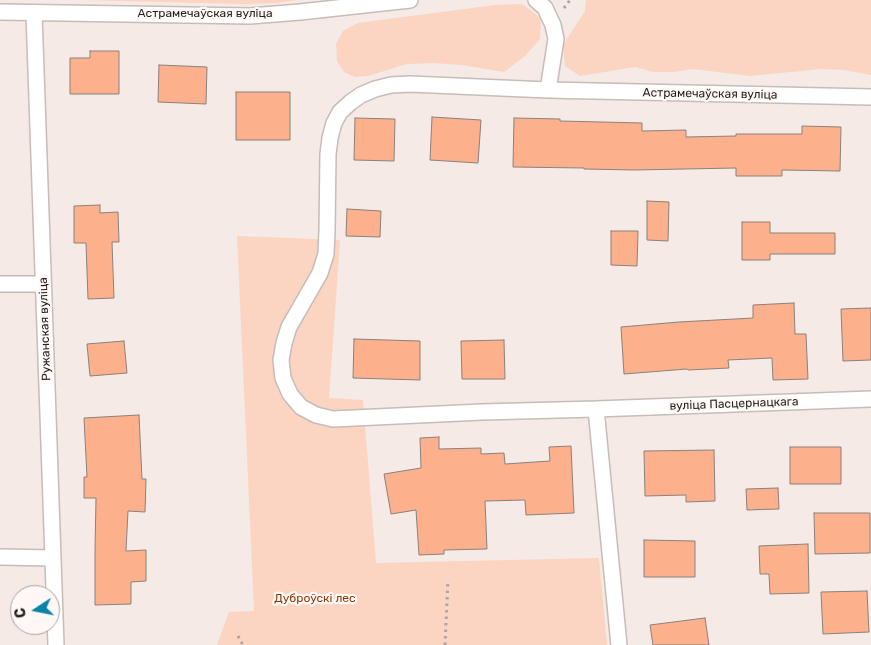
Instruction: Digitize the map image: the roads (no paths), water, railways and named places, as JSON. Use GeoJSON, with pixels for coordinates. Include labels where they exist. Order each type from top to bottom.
{"type":"FeatureCollection","features":[{"type":"Feature","properties":{"kind":"street","name":"Астрамечаўская вуліца"},"geometry":{"type":"LineString","coordinates":[[0,12],[250,16],[410,0]]}},
{"type":"Feature","properties":{"kind":"street"},"geometry":{"type":"LineString","coordinates":[[536,0],[545,8],[553,25],[556,40],[548,90]]}},
{"type":"Feature","properties":{"kind":"street","name":"Ружанская вуліца"},"geometry":{"type":"LineString","coordinates":[[34,12],[56,645]]}},
{"type":"Feature","properties":{"kind":"street","name":"Астрамечаўская вуліца"},"geometry":{"type":"LineString","coordinates":[[328,154],[334,123],[340,112],[356,99],[375,89],[391,85],[871,97]]}},
{"type":"Feature","properties":{"kind":"street","name":"вуліца Пасцернацкага"},"geometry":{"type":"LineString","coordinates":[[328,154],[326,254],[320,273],[290,327],[284,343],[281,360],[283,378],[290,394],[301,407],[316,415],[334,419],[871,399]]}},
{"type":"Feature","properties":{"kind":"street"},"geometry":{"type":"LineString","coordinates":[[0,284],[43,284]]}},
{"type":"Feature","properties":{"kind":"street"},"geometry":{"type":"LineString","coordinates":[[596,409],[619,645]]}},
{"type":"Feature","properties":{"kind":"street"},"geometry":{"type":"LineString","coordinates":[[0,557],[53,558]]}},
{"type":"Feature","properties":{"kind":"park label","name":"Дуброўскі лес"},"geometry":{"type":"Point","coordinates":[315,599]}}]}
